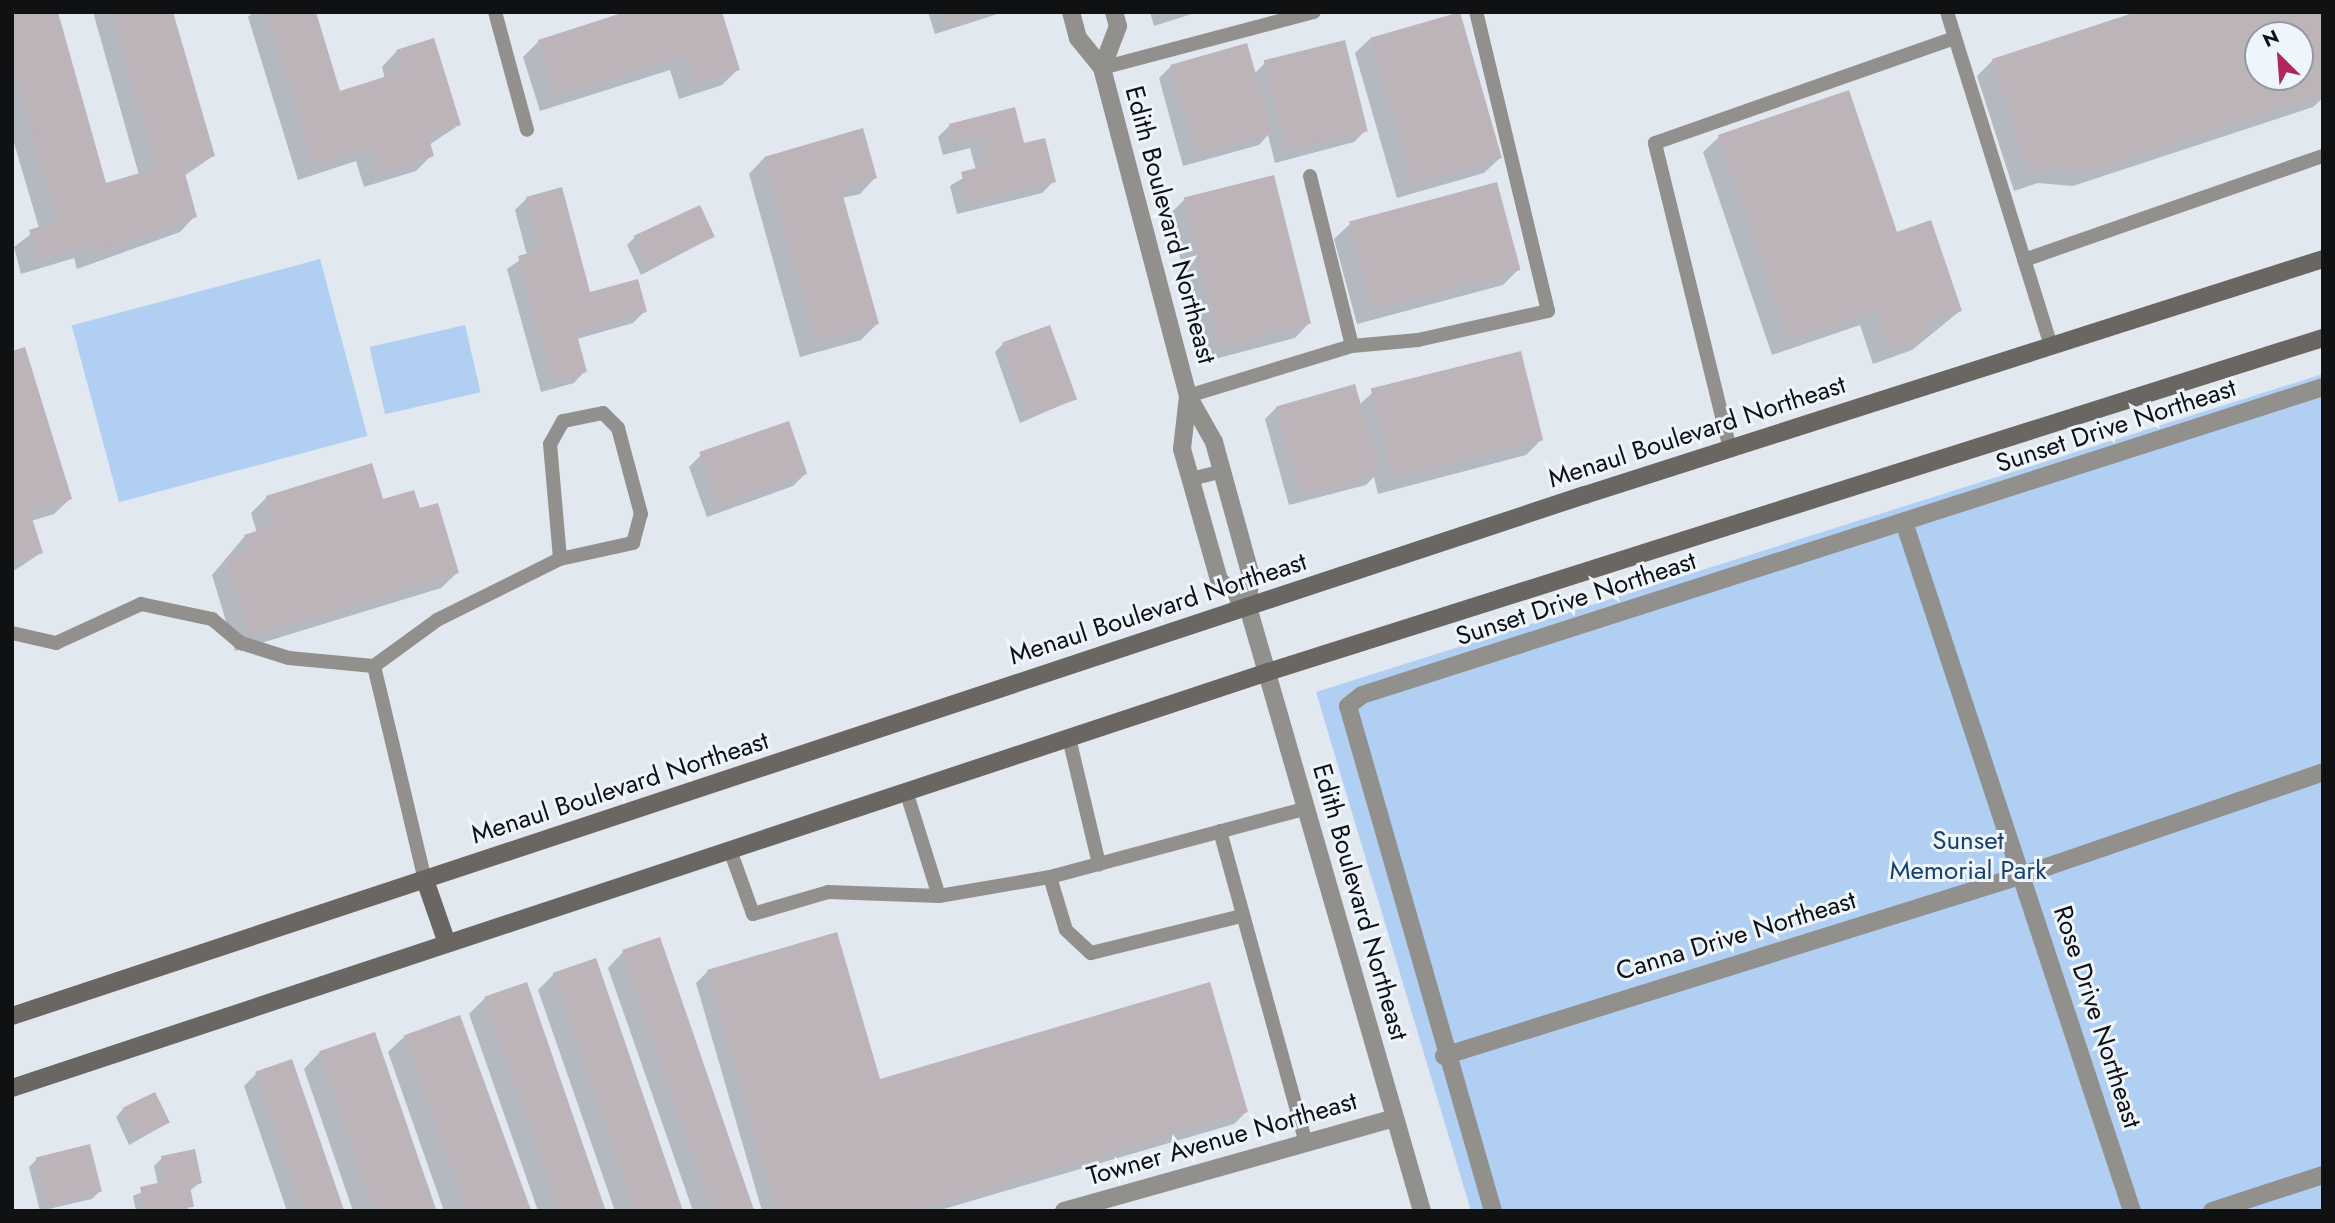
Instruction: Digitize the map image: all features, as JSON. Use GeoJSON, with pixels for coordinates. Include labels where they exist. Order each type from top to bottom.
{"type":"FeatureCollection","features":[{"type":"Feature","properties":{"kind":"main road","name":"Menaul Boulevard Northeast"},"geometry":{"type":"LineString","coordinates":[[12,1016],[1730,449],[2323,260]]}},
{"type":"Feature","properties":{"kind":"main road"},"geometry":{"type":"LineString","coordinates":[[12,1088],[1268,672],[2323,338]]}},
{"type":"Feature","properties":{"kind":"main road"},"geometry":{"type":"LineString","coordinates":[[425,880],[447,943]]}},
{"type":"Feature","properties":{"kind":"street","name":"Edith Boulevard Northeast"},"geometry":{"type":"LineString","coordinates":[[1071,12],[1078,38],[1102,68],[1188,396],[1222,471],[1250,573],[1248,607],[1422,1211]]}},
{"type":"Feature","properties":{"kind":"street","name":"Edith Boulevard Northeast"},"geometry":{"type":"LineString","coordinates":[[1102,68],[1118,26],[1114,12]]}},
{"type":"Feature","properties":{"kind":"street","name":"Sunset Drive Northeast"},"geometry":{"type":"LineString","coordinates":[[1493,1211],[1444,1056],[1348,706],[1362,695],[2323,387]]}},
{"type":"Feature","properties":{"kind":"street","name":"Edith Boulevard Northeast"},"geometry":{"type":"LineString","coordinates":[[1188,396],[1182,449],[1219,580],[1248,607]]}},
{"type":"Feature","properties":{"kind":"street","name":"Rose Drive Northeast"},"geometry":{"type":"LineString","coordinates":[[1904,522],[2132,1211]]}},
{"type":"Feature","properties":{"kind":"street","name":"Canna Drive Northeast"},"geometry":{"type":"LineString","coordinates":[[1444,1056],[2023,875],[2323,772]]}},
{"type":"Feature","properties":{"kind":"street","name":"Towner Avenue Northeast"},"geometry":{"type":"LineString","coordinates":[[1064,1211],[1394,1118]]}},
{"type":"Feature","properties":{"kind":"street"},"geometry":{"type":"LineString","coordinates":[[2212,1211],[2323,1175]]}},
{"type":"Feature","properties":{"kind":"lane"},"geometry":{"type":"LineString","coordinates":[[495,12],[527,131]]}},
{"type":"Feature","properties":{"kind":"lane"},"geometry":{"type":"LineString","coordinates":[[1102,68],[1314,12]]}},
{"type":"Feature","properties":{"kind":"lane"},"geometry":{"type":"LineString","coordinates":[[1188,396],[1352,346],[1418,340],[1548,311],[1476,12]]}},
{"type":"Feature","properties":{"kind":"lane"},"geometry":{"type":"LineString","coordinates":[[1947,12],[2050,346]]}},
{"type":"Feature","properties":{"kind":"lane"},"geometry":{"type":"LineString","coordinates":[[1730,449],[1655,143],[1954,37]]}},
{"type":"Feature","properties":{"kind":"lane"},"geometry":{"type":"LineString","coordinates":[[2024,260],[2323,156]]}},
{"type":"Feature","properties":{"kind":"lane"},"geometry":{"type":"LineString","coordinates":[[1310,176],[1352,346]]}},
{"type":"Feature","properties":{"kind":"lane"},"geometry":{"type":"LineString","coordinates":[[12,633],[56,643],[141,604],[212,619],[241,643],[289,658],[374,666],[437,620],[560,559],[633,543],[640,513],[618,428],[603,413],[563,421],[550,444],[560,559]]}},
{"type":"Feature","properties":{"kind":"lane"},"geometry":{"type":"LineString","coordinates":[[1191,479],[1222,471]]}},
{"type":"Feature","properties":{"kind":"lane"},"geometry":{"type":"LineString","coordinates":[[374,666],[425,880]]}},
{"type":"Feature","properties":{"kind":"lane"},"geometry":{"type":"LineString","coordinates":[[1069,738],[1099,864]]}},
{"type":"Feature","properties":{"kind":"lane"},"geometry":{"type":"LineString","coordinates":[[906,791],[939,896]]}},
{"type":"Feature","properties":{"kind":"lane"},"geometry":{"type":"LineString","coordinates":[[730,850],[753,914],[828,892],[939,896],[1050,877],[1307,808]]}},
{"type":"Feature","properties":{"kind":"lane"},"geometry":{"type":"LineString","coordinates":[[1220,831],[1306,1143]]}},
{"type":"Feature","properties":{"kind":"lane"},"geometry":{"type":"LineString","coordinates":[[1050,877],[1066,930],[1091,953],[1242,916]]}},
{"type":"Feature","properties":{"kind":"green space"},"geometry":{"type":"Polygon","coordinates":[[[320,259],[367,436],[119,502],[72,326],[320,259]]]}},
{"type":"Feature","properties":{"kind":"green space"},"geometry":{"type":"Polygon","coordinates":[[[465,325],[481,392],[385,414],[370,347],[465,325]]]}},
{"type":"Feature","properties":{"kind":"green space","name":"Sunset Memorial Park"},"geometry":{"type":"Polygon","coordinates":[[[2323,374],[2323,1211],[1471,1211],[1316,692],[2323,374]]]}},
{"type":"Feature","properties":{"kind":"building"},"geometry":{"type":"Polygon","coordinates":[[[12,12],[58,12],[106,183],[157,168],[112,12],[173,12],[215,156],[183,166],[197,217],[93,254],[90,244],[37,259],[29,230],[57,221],[12,67],[12,12]]]}},
{"type":"Feature","properties":{"kind":"building"},"geometry":{"type":"Polygon","coordinates":[[[266,12],[316,12],[340,91],[403,71],[396,50],[434,38],[461,125],[428,135],[434,156],[380,173],[372,147],[314,165],[266,12]]]}},
{"type":"Feature","properties":{"kind":"building"},"geometry":{"type":"Polygon","coordinates":[[[625,12],[722,12],[740,70],[695,84],[686,55],[556,97],[538,40],[625,12]]]}},
{"type":"Feature","properties":{"kind":"building"},"geometry":{"type":"Polygon","coordinates":[[[943,12],[980,12],[980,13],[947,24],[943,12]]]}},
{"type":"Feature","properties":{"kind":"building"},"geometry":{"type":"Polygon","coordinates":[[[1460,12],[1502,158],[1412,184],[1371,38],[1460,12]]]}},
{"type":"Feature","properties":{"kind":"building"},"geometry":{"type":"Polygon","coordinates":[[[2136,12],[2323,12],[2323,95],[2090,171],[2055,168],[2030,176],[1992,59],[2136,12]]]}},
{"type":"Feature","properties":{"kind":"building"},"geometry":{"type":"Polygon","coordinates":[[[1345,40],[1368,131],[1286,152],[1263,60],[1345,40]]]}},
{"type":"Feature","properties":{"kind":"building"},"geometry":{"type":"Polygon","coordinates":[[[1247,43],[1273,133],[1196,155],[1170,65],[1247,43]]]}},
{"type":"Feature","properties":{"kind":"building"},"geometry":{"type":"Polygon","coordinates":[[[1849,90],[1897,232],[1931,220],[1962,311],[1926,323],[1930,335],[1889,349],[1876,311],[1788,340],[1718,135],[1849,90]]]}},
{"type":"Feature","properties":{"kind":"building"},"geometry":{"type":"Polygon","coordinates":[[[1015,107],[1024,143],[1045,138],[1056,182],[969,203],[961,172],[989,165],[982,138],[954,144],[949,124],[1015,107]]]}},
{"type":"Feature","properties":{"kind":"building"},"geometry":{"type":"Polygon","coordinates":[[[863,128],[877,178],[841,189],[879,324],[816,342],[764,157],[863,128]]]}},
{"type":"Feature","properties":{"kind":"building"},"geometry":{"type":"Polygon","coordinates":[[[1274,175],[1311,323],[1221,346],[1184,197],[1274,175]]]}},
{"type":"Feature","properties":{"kind":"building"},"geometry":{"type":"Polygon","coordinates":[[[1497,182],[1521,270],[1373,309],[1349,222],[1497,182]]]}},
{"type":"Feature","properties":{"kind":"building"},"geometry":{"type":"Polygon","coordinates":[[[562,187],[590,292],[638,279],[647,312],[576,331],[587,372],[553,381],[518,256],[540,250],[526,197],[562,187]]]}},
{"type":"Feature","properties":{"kind":"building"},"geometry":{"type":"Polygon","coordinates":[[[700,205],[715,237],[649,268],[634,236],[700,205]]]}},
{"type":"Feature","properties":{"kind":"building"},"geometry":{"type":"Polygon","coordinates":[[[1050,325],[1077,399],[1029,417],[1002,342],[1050,325]]]}},
{"type":"Feature","properties":{"kind":"building"},"geometry":{"type":"Polygon","coordinates":[[[25,347],[72,499],[30,512],[43,553],[13,562],[12,351],[25,347]]]}},
{"type":"Feature","properties":{"kind":"building"},"geometry":{"type":"Polygon","coordinates":[[[1521,351],[1543,440],[1393,478],[1371,388],[1521,351]]]}},
{"type":"Feature","properties":{"kind":"building"},"geometry":{"type":"Polygon","coordinates":[[[1355,384],[1380,472],[1302,495],[1276,407],[1355,384]]]}},
{"type":"Feature","properties":{"kind":"building"},"geometry":{"type":"Polygon","coordinates":[[[789,421],[807,474],[717,505],[699,452],[789,421]]]}},
{"type":"Feature","properties":{"kind":"building"},"geometry":{"type":"Polygon","coordinates":[[[372,463],[383,499],[414,490],[420,508],[438,503],[459,573],[250,636],[226,558],[249,551],[244,535],[275,525],[266,496],[372,463]]]}},
{"type":"Feature","properties":{"kind":"building"},"geometry":{"type":"Polygon","coordinates":[[[837,932],[880,1079],[1210,982],[1248,1112],[912,1211],[777,1211],[707,970],[837,932]]]}},
{"type":"Feature","properties":{"kind":"building"},"geometry":{"type":"Polygon","coordinates":[[[660,937],[754,1211],[712,1211],[622,950],[660,937]]]}},
{"type":"Feature","properties":{"kind":"building"},"geometry":{"type":"Polygon","coordinates":[[[596,958],[683,1211],[634,1211],[553,973],[596,958]]]}},
{"type":"Feature","properties":{"kind":"building"},"geometry":{"type":"Polygon","coordinates":[[[527,982],[606,1211],[558,1211],[484,997],[527,982]]]}},
{"type":"Feature","properties":{"kind":"building"},"geometry":{"type":"Polygon","coordinates":[[[460,1015],[531,1210],[467,1211],[404,1036],[460,1015]]]}},
{"type":"Feature","properties":{"kind":"building"},"geometry":{"type":"Polygon","coordinates":[[[375,1032],[437,1211],[374,1211],[319,1051],[375,1032]]]}},
{"type":"Feature","properties":{"kind":"building"},"geometry":{"type":"Polygon","coordinates":[[[292,1059],[344,1211],[303,1211],[255,1072],[292,1059]]]}},
{"type":"Feature","properties":{"kind":"building"},"geometry":{"type":"Polygon","coordinates":[[[155,1092],[170,1123],[138,1138],[123,1108],[155,1092]]]}},
{"type":"Feature","properties":{"kind":"building"},"geometry":{"type":"Polygon","coordinates":[[[90,1144],[102,1192],[48,1205],[36,1158],[90,1144]]]}},
{"type":"Feature","properties":{"kind":"building"},"geometry":{"type":"Polygon","coordinates":[[[195,1149],[202,1183],[190,1186],[194,1207],[145,1211],[140,1187],[166,1181],[161,1156],[195,1149]]]}}]}
